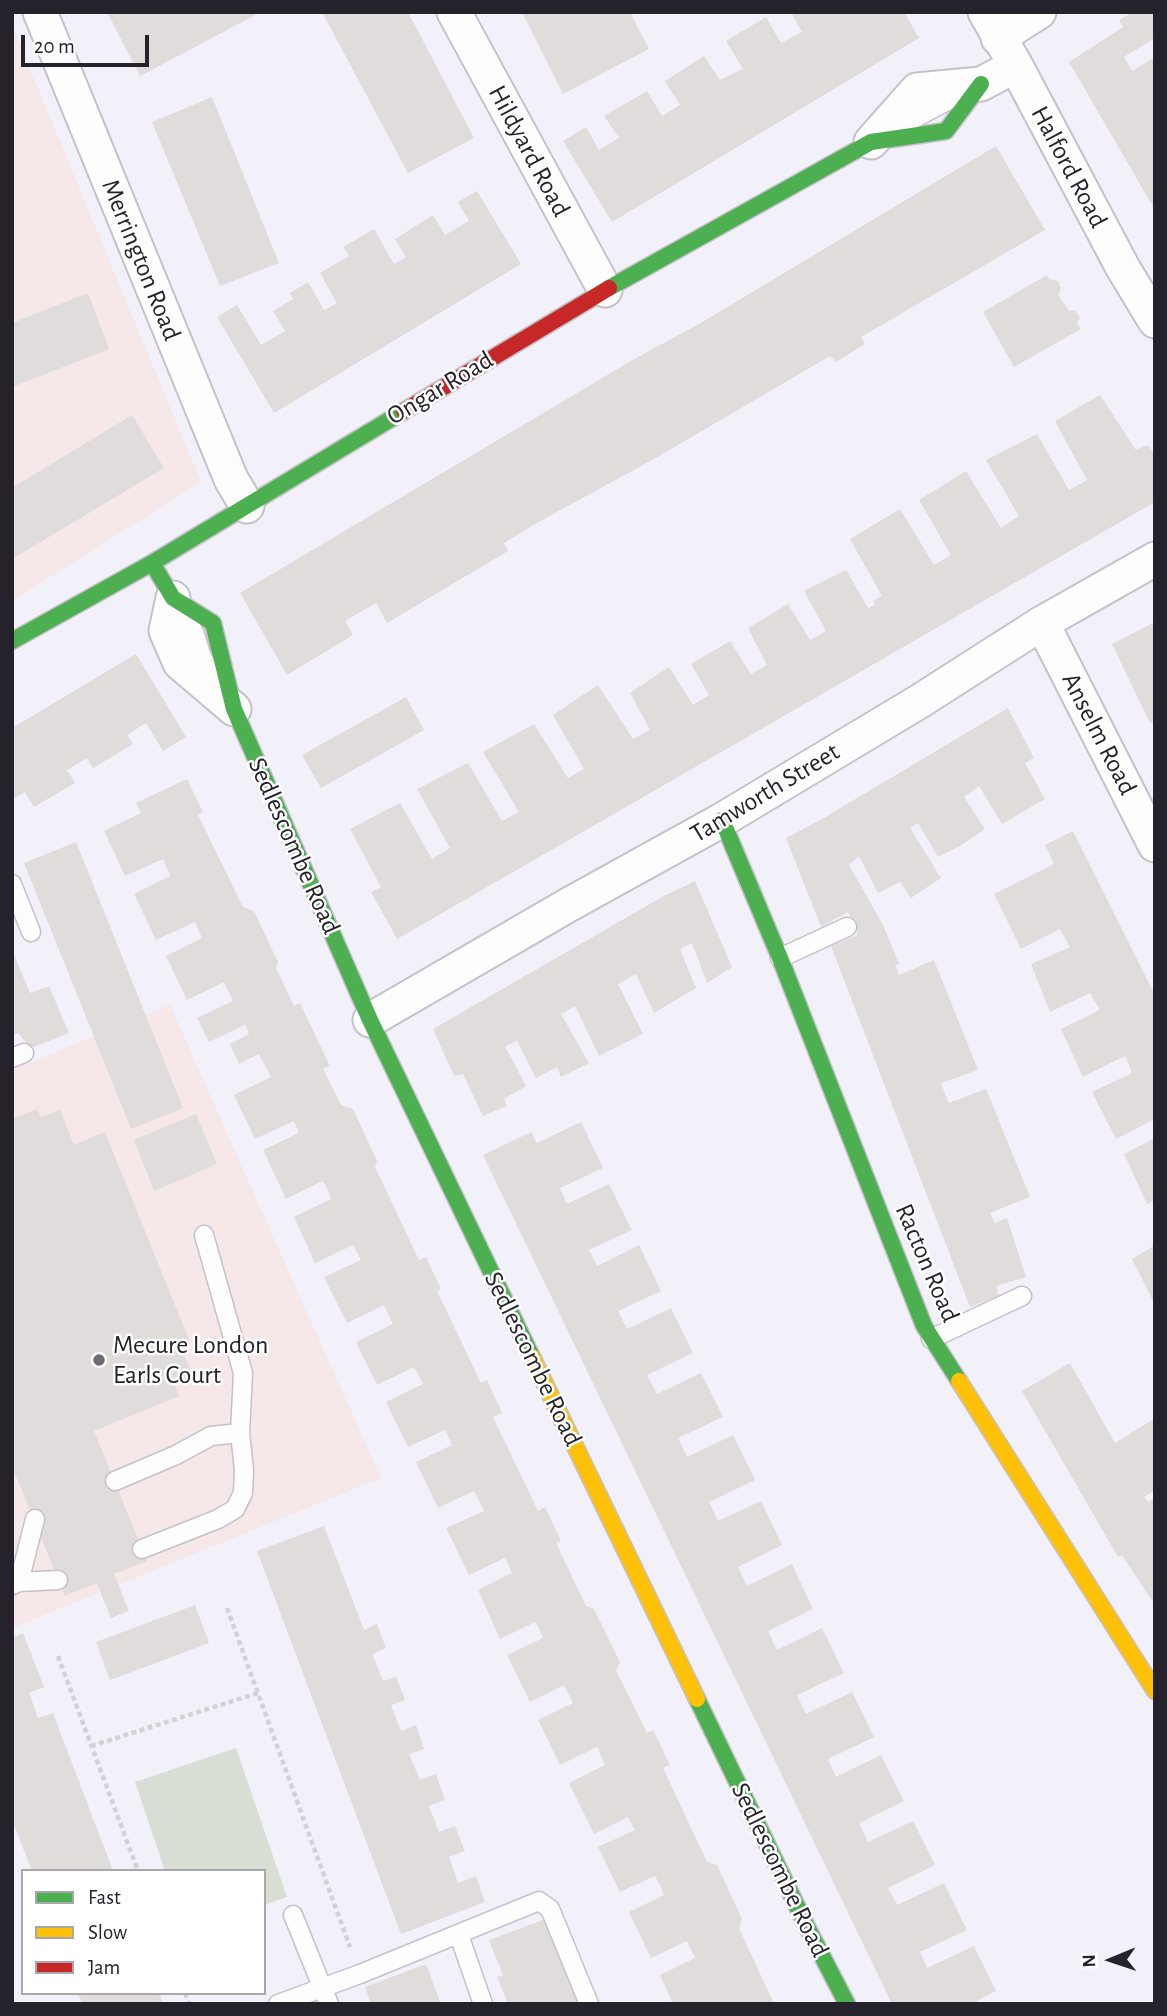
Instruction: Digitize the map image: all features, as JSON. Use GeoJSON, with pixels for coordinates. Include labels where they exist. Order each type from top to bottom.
{"type":"FeatureCollection","features":[{"type":"Feature","properties":{"kind":"street","name":"Merrington Road"},"geometry":{"type":"LineString","coordinates":[[40,12],[231,479],[247,506]]}},
{"type":"Feature","properties":{"kind":"street","name":"Hildyard Road"},"geometry":{"type":"LineString","coordinates":[[454,12],[605,290]]}},
{"type":"Feature","properties":{"kind":"street"},"geometry":{"type":"LineString","coordinates":[[992,25],[1039,12]]}},
{"type":"Feature","properties":{"kind":"street","name":"Halford Road"},"geometry":{"type":"LineString","coordinates":[[992,25],[1123,268],[1155,321]]}},
{"type":"Feature","properties":{"kind":"street","name":"Ongar Road"},"geometry":{"type":"LineString","coordinates":[[12,641],[152,563],[605,290],[872,142],[917,90],[981,84],[1016,66]]}},
{"type":"Feature","properties":{"kind":"street","name":"Ongar Road"},"geometry":{"type":"LineString","coordinates":[[872,142],[946,131],[981,84]]}},
{"type":"Feature","properties":{"kind":"street","name":"Tamworth Street"},"geometry":{"type":"LineString","coordinates":[[370,1020],[722,820],[920,701],[1042,623],[1155,559]]}},
{"type":"Feature","properties":{"kind":"street","name":"Sedlescombe Road"},"geometry":{"type":"LineString","coordinates":[[152,563],[173,598],[213,623],[234,709],[370,1020],[846,2004]]}},
{"type":"Feature","properties":{"kind":"street","name":"Sedlescombe Road"},"geometry":{"type":"LineString","coordinates":[[173,598],[166,631],[180,663],[234,709]]}},
{"type":"Feature","properties":{"kind":"street","name":"Anselm Road"},"geometry":{"type":"LineString","coordinates":[[1042,623],[1155,845]]}},
{"type":"Feature","properties":{"kind":"street","name":"Racton Road"},"geometry":{"type":"LineString","coordinates":[[722,820],[780,958],[923,1326],[1155,1691]]}},
{"type":"Feature","properties":{"kind":"lane"},"geometry":{"type":"LineString","coordinates":[[12,884],[31,932]]}},
{"type":"Feature","properties":{"kind":"lane"},"geometry":{"type":"LineString","coordinates":[[780,958],[848,927]]}},
{"type":"Feature","properties":{"kind":"lane"},"geometry":{"type":"LineString","coordinates":[[142,1549],[218,1519],[235,1509],[243,1493],[244,1470],[240,1433],[243,1373],[204,1235]]}},
{"type":"Feature","properties":{"kind":"lane"},"geometry":{"type":"LineString","coordinates":[[931,1339],[1022,1296]]}},
{"type":"Feature","properties":{"kind":"lane"},"geometry":{"type":"LineString","coordinates":[[115,1481],[176,1455],[211,1436],[240,1433]]}},
{"type":"Feature","properties":{"kind":"lane"},"geometry":{"type":"LineString","coordinates":[[35,1519],[15,1584],[58,1580]]}},
{"type":"Feature","properties":{"kind":"lane"},"geometry":{"type":"LineString","coordinates":[[278,2004],[326,1995],[360,1974],[540,1901],[551,1909],[589,2004]]}},
{"type":"Feature","properties":{"kind":"lane"},"geometry":{"type":"LineString","coordinates":[[293,1915],[326,1995]]}},
{"type":"Feature","properties":{"kind":"lane"},"geometry":{"type":"LineString","coordinates":[[458,1935],[483,2004]]}},
{"type":"Feature","properties":{"kind":"path"},"geometry":{"type":"LineString","coordinates":[[227,1608],[360,1974]]}},
{"type":"Feature","properties":{"kind":"path"},"geometry":{"type":"LineString","coordinates":[[58,1656],[137,1869]]}},
{"type":"Feature","properties":{"kind":"path"},"geometry":{"type":"LineString","coordinates":[[91,1746],[258,1693]]}},
{"type":"Feature","properties":{"kind":"shaded area"},"geometry":{"type":"Polygon","coordinates":[[[14,30],[201,482],[12,601],[12,31],[14,30]]]}},
{"type":"Feature","properties":{"kind":"shaded area"},"geometry":{"type":"Polygon","coordinates":[[[170,1005],[381,1478],[12,1628],[12,1070],[170,1005]]]}},
{"type":"Feature","properties":{"kind":"shaded area"},"geometry":{"type":"Polygon","coordinates":[[[236,1748],[287,1897],[266,1904],[266,1869],[164,1869],[135,1782],[236,1748]]]}},
{"type":"Feature","properties":{"kind":"building"},"geometry":{"type":"Polygon","coordinates":[[[107,12],[261,12],[140,76],[107,12]]]}},
{"type":"Feature","properties":{"kind":"building"},"geometry":{"type":"Polygon","coordinates":[[[322,12],[408,12],[474,138],[408,173],[322,12]]]}},
{"type":"Feature","properties":{"kind":"building"},"geometry":{"type":"Polygon","coordinates":[[[522,12],[630,12],[649,49],[563,94],[522,12]]]}},
{"type":"Feature","properties":{"kind":"building"},"geometry":{"type":"Polygon","coordinates":[[[791,12],[904,12],[919,38],[612,222],[563,141],[586,127],[599,150],[619,138],[604,116],[647,91],[662,116],[680,105],[665,81],[704,56],[720,80],[743,69],[726,41],[766,17],[781,43],[802,32],[791,12]]]}},
{"type":"Feature","properties":{"kind":"building"},"geometry":{"type":"Polygon","coordinates":[[[1133,12],[1155,12],[1155,38],[1124,57],[1132,71],[1155,57],[1155,210],[1069,62],[1123,27],[1119,20],[1133,12]]]}},
{"type":"Feature","properties":{"kind":"building"},"geometry":{"type":"Polygon","coordinates":[[[212,97],[279,263],[220,286],[152,122],[212,97]]]}},
{"type":"Feature","properties":{"kind":"building"},"geometry":{"type":"Polygon","coordinates":[[[996,146],[1045,230],[861,337],[865,344],[836,362],[830,356],[654,459],[535,524],[504,543],[508,551],[387,623],[376,603],[345,621],[353,635],[287,675],[240,593],[996,146]]]}},
{"type":"Feature","properties":{"kind":"building"},"geometry":{"type":"Polygon","coordinates":[[[477,191],[521,264],[274,413],[217,317],[237,305],[261,345],[285,331],[273,311],[293,299],[290,293],[308,282],[324,310],[337,303],[320,273],[349,256],[343,247],[374,229],[394,264],[406,257],[395,239],[433,215],[445,235],[469,221],[458,202],[477,191]]]}},
{"type":"Feature","properties":{"kind":"building"},"geometry":{"type":"Polygon","coordinates":[[[1047,275],[1049,279],[1058,281],[1061,288],[1058,295],[1069,311],[1075,310],[1080,318],[1077,323],[1081,329],[1014,367],[983,312],[1047,275]]]}},
{"type":"Feature","properties":{"kind":"building"},"geometry":{"type":"Polygon","coordinates":[[[88,293],[109,349],[12,387],[12,323],[88,293]]]}},
{"type":"Feature","properties":{"kind":"building"},"geometry":{"type":"Polygon","coordinates":[[[1100,395],[1136,450],[1148,445],[1155,456],[1155,502],[397,939],[371,892],[381,887],[350,829],[400,803],[432,859],[450,848],[417,789],[468,763],[502,821],[519,812],[483,752],[534,724],[568,778],[584,769],[553,715],[598,685],[633,739],[650,730],[630,693],[669,667],[693,705],[709,695],[691,664],[730,641],[751,674],[767,665],[748,628],[788,604],[810,640],[826,631],[804,591],[846,570],[868,608],[875,605],[873,601],[882,596],[850,539],[900,509],[934,565],[951,555],[919,500],[966,471],[1001,528],[1019,516],[986,460],[1037,434],[1069,490],[1087,480],[1055,421],[1100,395]]]}},
{"type":"Feature","properties":{"kind":"building"},"geometry":{"type":"Polygon","coordinates":[[[132,415],[164,468],[12,559],[12,488],[132,415]]]}},
{"type":"Feature","properties":{"kind":"building"},"geometry":{"type":"Polygon","coordinates":[[[1155,622],[1155,720],[1150,723],[1112,644],[1155,622]]]}},
{"type":"Feature","properties":{"kind":"building"},"geometry":{"type":"Polygon","coordinates":[[[136,654],[186,737],[163,751],[146,723],[127,735],[133,744],[93,768],[87,758],[67,770],[75,783],[34,807],[25,792],[13,799],[12,728],[136,654]]]}},
{"type":"Feature","properties":{"kind":"building"},"geometry":{"type":"Polygon","coordinates":[[[406,697],[424,730],[321,788],[302,755],[406,697]]]}},
{"type":"Feature","properties":{"kind":"building"},"geometry":{"type":"Polygon","coordinates":[[[1008,708],[1034,758],[1025,763],[1045,799],[1002,824],[979,786],[964,797],[985,829],[938,857],[918,823],[910,828],[941,878],[911,898],[900,882],[878,893],[859,856],[849,865],[883,925],[899,964],[895,965],[899,975],[934,960],[978,1070],[941,1083],[945,1094],[949,1103],[986,1089],[1030,1197],[990,1213],[995,1223],[1007,1218],[1026,1277],[996,1286],[999,1296],[970,1307],[831,946],[858,935],[848,912],[821,927],[786,838],[1008,708]]]}},
{"type":"Feature","properties":{"kind":"building"},"geometry":{"type":"Polygon","coordinates":[[[187,779],[203,812],[198,815],[243,907],[254,911],[278,962],[276,968],[294,1006],[300,1003],[330,1066],[323,1069],[341,1105],[353,1109],[377,1161],[375,1167],[419,1260],[426,1257],[441,1289],[437,1291],[481,1383],[487,1380],[502,1413],[493,1417],[538,1511],[545,1507],[561,1541],[556,1543],[586,1606],[594,1609],[620,1662],[616,1670],[647,1733],[653,1730],[670,1765],[663,1768],[707,1862],[717,1865],[742,1919],[739,1928],[774,2004],[673,2004],[660,1975],[695,1958],[687,1941],[651,1958],[629,1912],[664,1895],[660,1885],[655,1876],[620,1892],[598,1847],[635,1830],[628,1817],[594,1834],[569,1783],[605,1765],[597,1747],[560,1765],[538,1720],[573,1703],[564,1685],[530,1702],[507,1655],[543,1638],[539,1628],[535,1622],[500,1639],[478,1590],[512,1573],[505,1558],[469,1575],[446,1528],[484,1511],[474,1491],[438,1508],[416,1462],[452,1445],[445,1430],[408,1447],[386,1402],[423,1384],[414,1367],[377,1385],[356,1342],[393,1324],[384,1305],[347,1323],[324,1277],[361,1260],[353,1245],[315,1263],[294,1217],[331,1199],[328,1190],[323,1181],[286,1199],[263,1150],[299,1133],[294,1121],[255,1139],[234,1095],[271,1077],[259,1054],[239,1064],[230,1044],[249,1034],[245,1025],[209,1042],[197,1018],[233,1001],[224,982],[187,1000],[166,956],[202,938],[195,922],[156,940],[134,894],[170,876],[163,859],[125,876],[104,831],[141,813],[136,803],[187,779]]]}},
{"type":"Feature","properties":{"kind":"building"},"geometry":{"type":"Polygon","coordinates":[[[1073,831],[1155,995],[1155,1119],[1116,1139],[1092,1092],[1132,1073],[1125,1056],[1083,1077],[1061,1029],[1100,1010],[1090,993],[1050,1012],[1031,964],[1070,947],[1060,929],[1021,949],[994,894],[1054,864],[1045,845],[1073,831]]]}},
{"type":"Feature","properties":{"kind":"building"},"geometry":{"type":"Polygon","coordinates":[[[76,842],[183,1108],[131,1129],[24,863],[76,842]]]}},
{"type":"Feature","properties":{"kind":"building"},"geometry":{"type":"Polygon","coordinates":[[[695,881],[732,967],[707,983],[692,943],[680,949],[696,988],[654,1013],[636,974],[618,984],[643,1034],[599,1056],[575,1006],[561,1014],[589,1063],[561,1077],[557,1067],[536,1078],[517,1041],[505,1046],[526,1086],[504,1099],[507,1106],[483,1116],[463,1074],[454,1076],[433,1029],[662,897],[695,881]]]}},
{"type":"Feature","properties":{"kind":"building"},"geometry":{"type":"Polygon","coordinates":[[[12,950],[30,993],[49,986],[69,1033],[31,1048],[18,1033],[12,1035],[12,950]]]}},
{"type":"Feature","properties":{"kind":"building","name":"Mecure London Earls Court"},"geometry":{"type":"Polygon","coordinates":[[[37,1109],[41,1117],[60,1110],[74,1145],[105,1132],[189,1340],[179,1344],[193,1376],[174,1383],[179,1396],[94,1431],[147,1561],[114,1574],[129,1611],[111,1618],[97,1583],[65,1596],[12,1466],[12,1119],[37,1109]]]}},
{"type":"Feature","properties":{"kind":"building"},"geometry":{"type":"Polygon","coordinates":[[[196,1114],[217,1164],[154,1191],[134,1140],[196,1114]]]}},
{"type":"Feature","properties":{"kind":"building"},"geometry":{"type":"Polygon","coordinates":[[[581,1122],[603,1168],[560,1188],[563,1195],[567,1204],[609,1184],[632,1230],[589,1250],[597,1266],[639,1245],[661,1291],[618,1311],[627,1329],[671,1308],[693,1353],[647,1375],[657,1394],[701,1373],[723,1417],[678,1438],[687,1457],[733,1435],[755,1480],[709,1502],[718,1521],[761,1501],[782,1545],[738,1567],[747,1586],[792,1564],[813,1609],[768,1631],[777,1650],[822,1628],[844,1673],[797,1695],[806,1714],[852,1692],[874,1737],[828,1759],[836,1777],[881,1755],[904,1801],[859,1823],[868,1842],[913,1821],[935,1865],[888,1888],[897,1905],[944,1883],[967,1930],[920,1952],[927,1968],[974,1946],[996,1991],[971,2004],[892,2004],[483,1155],[531,1132],[537,1143],[581,1122]]]}},
{"type":"Feature","properties":{"kind":"building"},"geometry":{"type":"Polygon","coordinates":[[[1155,1138],[1155,1200],[1147,1204],[1124,1154],[1155,1138]]]}},
{"type":"Feature","properties":{"kind":"building"},"geometry":{"type":"Polygon","coordinates":[[[1155,1245],[1155,1305],[1132,1259],[1155,1245]]]}},
{"type":"Feature","properties":{"kind":"building"},"geometry":{"type":"Polygon","coordinates":[[[1070,1363],[1115,1443],[1152,1420],[1155,1424],[1155,1490],[1144,1497],[1148,1502],[1155,1498],[1155,1605],[1122,1555],[1118,1557],[1022,1391],[1070,1363]]]}},
{"type":"Feature","properties":{"kind":"building"},"geometry":{"type":"Polygon","coordinates":[[[324,1526],[364,1630],[377,1624],[386,1648],[372,1654],[383,1681],[396,1677],[405,1700],[391,1705],[401,1731],[416,1725],[424,1749],[409,1754],[420,1780],[436,1774],[445,1800],[429,1806],[439,1832],[455,1826],[465,1851],[449,1857],[458,1883],[476,1876],[485,1902],[401,1934],[257,1551],[324,1526]]]}},
{"type":"Feature","properties":{"kind":"building"},"geometry":{"type":"Polygon","coordinates":[[[195,1605],[209,1643],[110,1680],[96,1642],[195,1605]]]}},
{"type":"Feature","properties":{"kind":"building"},"geometry":{"type":"Polygon","coordinates":[[[23,1633],[44,1687],[29,1693],[38,1718],[53,1713],[112,1869],[31,1869],[12,1820],[12,1638],[23,1633]]]}},
{"type":"Feature","properties":{"kind":"building"},"geometry":{"type":"Polygon","coordinates":[[[551,1917],[579,2004],[508,2004],[497,1977],[503,1975],[489,1940],[551,1917]]]}},
{"type":"Feature","properties":{"kind":"building"},"geometry":{"type":"Polygon","coordinates":[[[426,1964],[441,2004],[371,2004],[365,1987],[426,1964]]]}},
{"type":"Feature","properties":{"kind":"building"},"geometry":{"type":"Polygon","coordinates":[[[79,1995],[160,1995],[163,2004],[82,2004],[79,1995]]]}},
{"type":"Feature","properties":{"kind":"traffic: fast"},"geometry":{"type":"LineString","coordinates":[[609,288],[871,142],[946,131],[981,84]]}},
{"type":"Feature","properties":{"kind":"traffic: fast"},"geometry":{"type":"LineString","coordinates":[[12,641],[152,563],[404,411]]}},
{"type":"Feature","properties":{"kind":"traffic: fast"},"geometry":{"type":"LineString","coordinates":[[152,563],[173,598],[213,623],[234,709],[370,1020],[532,1357]]}},
{"type":"Feature","properties":{"kind":"traffic: fast"},"geometry":{"type":"LineString","coordinates":[[722,820],[780,958],[924,1326],[959,1381]]}},
{"type":"Feature","properties":{"kind":"traffic: fast"},"geometry":{"type":"LineString","coordinates":[[697,1699],[847,2004]]}},
{"type":"Feature","properties":{"kind":"traffic: slow"},"geometry":{"type":"LineString","coordinates":[[532,1357],[697,1699]]}},
{"type":"Feature","properties":{"kind":"traffic: slow"},"geometry":{"type":"LineString","coordinates":[[959,1381],[1155,1691]]}},
{"type":"Feature","properties":{"kind":"traffic: jam"},"geometry":{"type":"LineString","coordinates":[[404,411],[609,288]]}},
{"type":"Feature","properties":{"kind":"place","name":"Mecure London Earls Court"},"geometry":{"type":"Point","coordinates":[99,1360]}}]}
